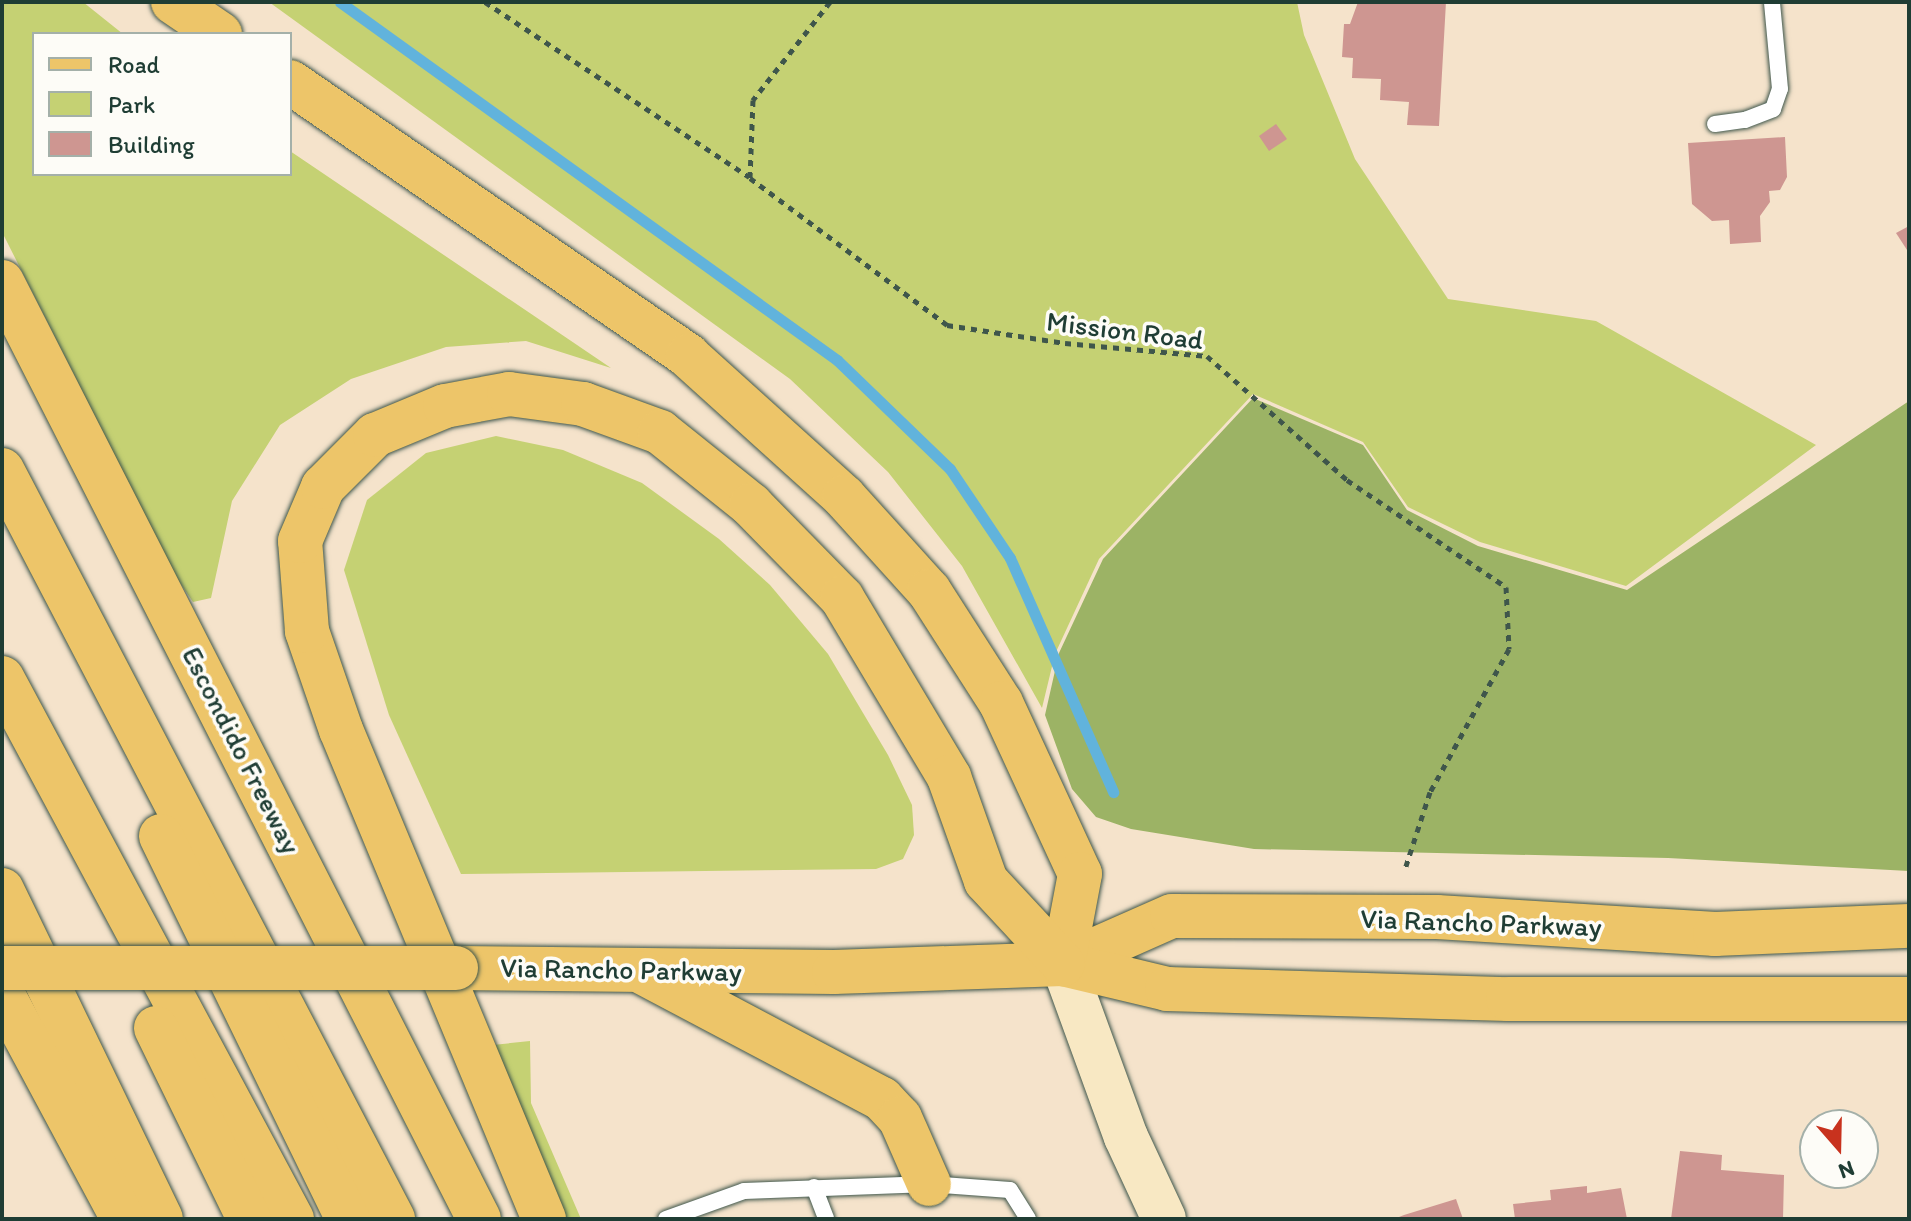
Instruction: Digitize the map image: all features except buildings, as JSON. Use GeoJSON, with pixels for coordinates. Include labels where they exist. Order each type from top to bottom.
{"type":"FeatureCollection","features":[{"type":"Feature","properties":{"kind":"main road"},"geometry":{"type":"LineString","coordinates":[[173,2],[217,32]]}},
{"type":"Feature","properties":{"kind":"main road"},"geometry":{"type":"LineString","coordinates":[[292,83],[688,356],[844,497],[929,591],[1001,703],[1080,874],[1063,964]]}},
{"type":"Feature","properties":{"kind":"main road","name":"Escondido Freeway"},"geometry":{"type":"LineString","coordinates":[[2,282],[479,1219]]}},
{"type":"Feature","properties":{"kind":"main road"},"geometry":{"type":"LineString","coordinates":[[544,1219],[341,730],[307,631],[300,541],[323,487],[375,435],[445,406],[509,394],[583,404],[660,432],[751,505],[842,598],[949,777],[986,881],[1063,964],[1126,1137],[1164,1219]]}},
{"type":"Feature","properties":{"kind":"main road"},"geometry":{"type":"LineString","coordinates":[[2,470],[393,1219]]}},
{"type":"Feature","properties":{"kind":"main road"},"geometry":{"type":"LineString","coordinates":[[2,511],[348,1219]]}},
{"type":"Feature","properties":{"kind":"main road"},"geometry":{"type":"LineString","coordinates":[[2,678],[292,1219]]}},
{"type":"Feature","properties":{"kind":"main road"},"geometry":{"type":"LineString","coordinates":[[2,700],[249,1219]]}},
{"type":"Feature","properties":{"kind":"main road"},"geometry":{"type":"LineString","coordinates":[[2,890],[161,1219]]}},
{"type":"Feature","properties":{"kind":"main road","name":"Via Rancho Parkway"},"geometry":{"type":"LineString","coordinates":[[1063,964],[1172,916],[1437,917],[1715,934],[1909,926]]}},
{"type":"Feature","properties":{"kind":"main road","name":"Via Rancho Parkway"},"geometry":{"type":"LineString","coordinates":[[2,968],[635,968],[834,972],[1063,964],[1167,989],[1508,999],[1909,999]]}},
{"type":"Feature","properties":{"kind":"main road"},"geometry":{"type":"LineString","coordinates":[[635,968],[882,1099],[900,1118],[929,1184]]}},
{"type":"Feature","properties":{"kind":"main road"},"geometry":{"type":"LineString","coordinates":[[2,993],[123,1219]]}},
{"type":"Feature","properties":{"kind":"lane"},"geometry":{"type":"LineString","coordinates":[[1715,124],[1745,120],[1773,109],[1780,89],[1772,2]]}},
{"type":"Feature","properties":{"kind":"lane"},"geometry":{"type":"LineString","coordinates":[[666,1219],[744,1191],[929,1184],[1010,1190],[1028,1219]]}},
{"type":"Feature","properties":{"kind":"lane"},"geometry":{"type":"LineString","coordinates":[[814,1187],[826,1219]]}},
{"type":"Feature","properties":{"kind":"path"},"geometry":{"type":"LineString","coordinates":[[485,2],[750,178]]}},
{"type":"Feature","properties":{"kind":"path"},"geometry":{"type":"LineString","coordinates":[[750,178],[753,100],[830,2]]}},
{"type":"Feature","properties":{"kind":"path","name":"Mission Road"},"geometry":{"type":"LineString","coordinates":[[750,178],[947,325],[1065,343],[1207,356],[1347,480],[1506,587],[1509,649],[1430,792],[1405,869]]}},
{"type":"Feature","properties":{"kind":"green space"},"geometry":{"type":"Polygon","coordinates":[[[2,2],[83,2],[120,32],[32,32],[32,176],[292,176],[292,152],[611,368],[526,341],[446,347],[351,379],[280,425],[232,501],[211,598],[193,602],[176,577],[2,232],[2,2]]]}},
{"type":"Feature","properties":{"kind":"green space"},"geometry":{"type":"Polygon","coordinates":[[[269,2],[1297,2],[1304,35],[1355,159],[1448,299],[1596,321],[1816,445],[1626,586],[1480,542],[1408,507],[1363,442],[1253,394],[1099,559],[1055,654],[1042,708],[962,566],[888,472],[790,379],[269,2]]]}},
{"type":"Feature","properties":{"kind":"green space"},"geometry":{"type":"Polygon","coordinates":[[[1253,398],[1363,445],[1407,510],[1478,546],[1627,590],[1909,401],[1909,871],[1668,858],[1254,849],[1131,829],[1096,817],[1072,789],[1045,715],[1059,653],[1103,559],[1253,398]]]}},
{"type":"Feature","properties":{"kind":"green space"},"geometry":{"type":"Polygon","coordinates":[[[496,436],[563,450],[642,483],[719,539],[770,585],[828,654],[888,755],[912,805],[914,835],[903,859],[876,869],[461,874],[389,715],[344,570],[367,500],[426,453],[496,436]]]}},
{"type":"Feature","properties":{"kind":"green space"},"geometry":{"type":"Polygon","coordinates":[[[530,1041],[531,1103],[581,1219],[557,1219],[483,1046],[530,1041]]]}},
{"type":"Feature","properties":{"kind":"waterway"},"geometry":{"type":"LineString","coordinates":[[340,2],[837,360],[950,469],[1010,558],[1113,792]]}}]}
